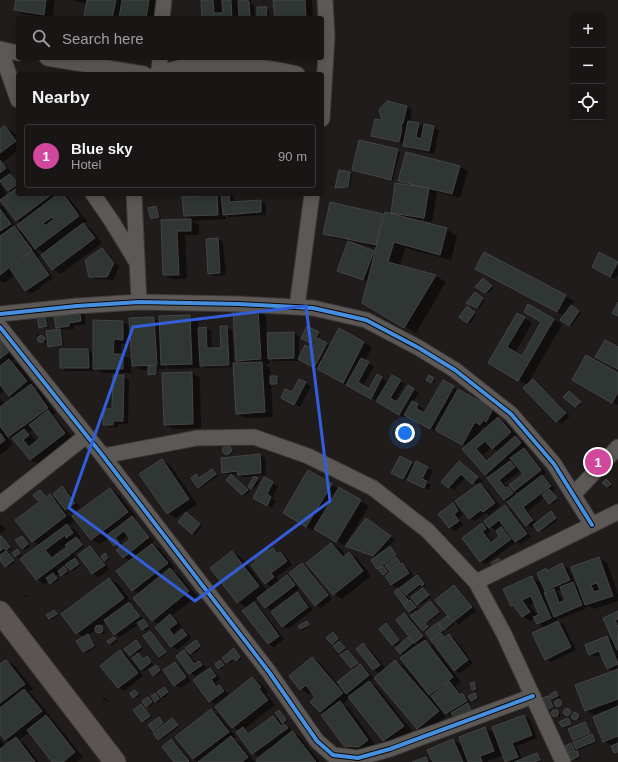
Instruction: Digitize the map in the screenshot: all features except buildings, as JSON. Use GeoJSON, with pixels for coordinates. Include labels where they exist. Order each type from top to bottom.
{"type":"FeatureCollection","features":[{"type":"Feature","properties":{"kind":"main road"},"geometry":{"type":"LineString","coordinates":[[0,612],[115,762]]}},
{"type":"Feature","properties":{"kind":"street"},"geometry":{"type":"LineString","coordinates":[[162,16],[164,0]]}},
{"type":"Feature","properties":{"kind":"street"},"geometry":{"type":"LineString","coordinates":[[324,78],[327,36],[325,0]]}},
{"type":"Feature","properties":{"kind":"street"},"geometry":{"type":"LineString","coordinates":[[0,49],[16,53]]}},
{"type":"Feature","properties":{"kind":"street"},"geometry":{"type":"LineString","coordinates":[[0,49],[16,94]]}},
{"type":"Feature","properties":{"kind":"street"},"geometry":{"type":"LineString","coordinates":[[59,60],[132,72]]}},
{"type":"Feature","properties":{"kind":"street"},"geometry":{"type":"LineString","coordinates":[[158,72],[160,60]]}},
{"type":"Feature","properties":{"kind":"street"},"geometry":{"type":"LineString","coordinates":[[165,72],[186,66],[253,66],[286,72]]}},
{"type":"Feature","properties":{"kind":"street"},"geometry":{"type":"LineString","coordinates":[[94,196],[111,220],[137,264]]}},
{"type":"Feature","properties":{"kind":"street"},"geometry":{"type":"LineString","coordinates":[[134,196],[139,302]]}},
{"type":"Feature","properties":{"kind":"street"},"geometry":{"type":"LineString","coordinates":[[297,307],[312,196]]}},
{"type":"Feature","properties":{"kind":"street"},"geometry":{"type":"LineString","coordinates":[[0,314],[77,306],[139,302],[239,304],[313,308],[366,320],[419,348],[455,370],[511,414],[554,464],[592,525]]}},
{"type":"Feature","properties":{"kind":"street"},"geometry":{"type":"LineString","coordinates":[[0,327],[103,456],[269,672],[317,742],[333,755],[358,758],[390,749],[532,696]]}},
{"type":"Feature","properties":{"kind":"street"},"geometry":{"type":"LineString","coordinates":[[0,504],[86,436]]}},
{"type":"Feature","properties":{"kind":"street"},"geometry":{"type":"LineString","coordinates":[[103,456],[197,438],[254,437],[308,456],[373,488],[428,531],[476,582],[504,634],[563,762]]}},
{"type":"Feature","properties":{"kind":"street"},"geometry":{"type":"LineString","coordinates":[[573,495],[618,447]]}},
{"type":"Feature","properties":{"kind":"street"},"geometry":{"type":"LineString","coordinates":[[476,582],[618,512]]}},
{"type":"Feature","properties":{"kind":"highlighted area"},"geometry":{"type":"Polygon","coordinates":[[[306,306],[330,501],[195,601],[69,508],[133,327],[306,306]]]}},
{"type":"Feature","properties":{"kind":"cycle path"},"geometry":{"type":"LineString","coordinates":[[0,314],[77,306],[139,302],[239,304],[313,308],[366,320],[419,348],[455,370],[511,414],[554,464],[592,525]]}},
{"type":"Feature","properties":{"kind":"cycle path"},"geometry":{"type":"LineString","coordinates":[[0,327],[103,456],[269,672],[317,741],[333,755],[358,758],[390,749],[533,696]]}},
{"type":"Feature","properties":{"kind":"place","name":"Blue sky"},"geometry":{"type":"Point","coordinates":[598,462]}}]}
